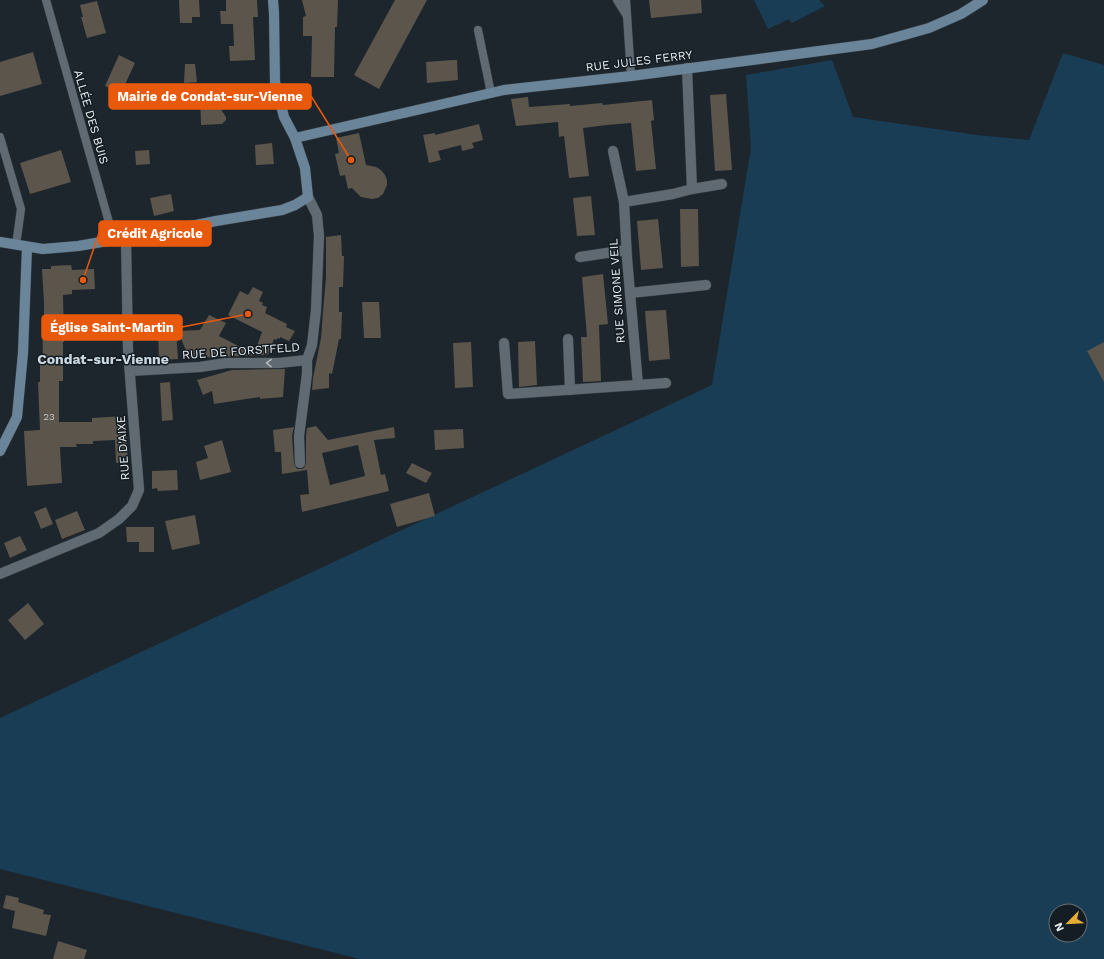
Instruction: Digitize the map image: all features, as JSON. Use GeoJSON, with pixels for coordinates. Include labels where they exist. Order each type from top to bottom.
{"type":"FeatureCollection","features":[{"type":"Feature","properties":{"kind":"main road"},"geometry":{"type":"LineString","coordinates":[[0,242],[42,249],[114,240],[282,210],[295,205],[308,197],[305,168],[294,138],[284,117],[275,82],[273,0]]}},
{"type":"Feature","properties":{"kind":"main road","name":"RUE JULES FERRY"},"geometry":{"type":"LineString","coordinates":[[294,138],[504,90],[631,76],[872,44],[928,28],[961,14],[982,0]]}},
{"type":"Feature","properties":{"kind":"main road"},"geometry":{"type":"LineString","coordinates":[[0,451],[17,417],[23,353],[27,247]]}},
{"type":"Feature","properties":{"kind":"street"},"geometry":{"type":"LineString","coordinates":[[687,68],[692,189]]}},
{"type":"Feature","properties":{"kind":"street","name":"RUE SIMONE VEIL"},"geometry":{"type":"LineString","coordinates":[[613,151],[624,202],[626,250],[638,385]]}},
{"type":"Feature","properties":{"kind":"street"},"geometry":{"type":"LineString","coordinates":[[624,202],[722,184]]}},
{"type":"Feature","properties":{"kind":"street","name":"RUE DE FORSTFELD"},"geometry":{"type":"LineString","coordinates":[[130,371],[200,367],[226,362],[279,363],[307,360],[312,345],[316,310],[319,236],[317,215],[308,197]]}},
{"type":"Feature","properties":{"kind":"street","name":"RUE D'AIXE"},"geometry":{"type":"LineString","coordinates":[[0,574],[99,533],[119,519],[132,506],[139,490],[130,371],[126,238]]}},
{"type":"Feature","properties":{"kind":"street"},"geometry":{"type":"LineString","coordinates":[[580,258],[626,250]]}},
{"type":"Feature","properties":{"kind":"street"},"geometry":{"type":"LineString","coordinates":[[630,292],[706,285]]}},
{"type":"Feature","properties":{"kind":"street"},"geometry":{"type":"LineString","coordinates":[[568,339],[570,390]]}},
{"type":"Feature","properties":{"kind":"street"},"geometry":{"type":"LineString","coordinates":[[504,343],[508,394],[666,383]]}},
{"type":"Feature","properties":{"kind":"street"},"geometry":{"type":"LineString","coordinates":[[300,463],[299,436],[307,360]]}},
{"type":"Feature","properties":{"kind":"lane","name":"ALLÉE DES BUIS"},"geometry":{"type":"LineString","coordinates":[[46,0],[114,240]]}},
{"type":"Feature","properties":{"kind":"lane"},"geometry":{"type":"LineString","coordinates":[[617,0],[628,18]]}},
{"type":"Feature","properties":{"kind":"lane"},"geometry":{"type":"LineString","coordinates":[[626,0],[631,76]]}},
{"type":"Feature","properties":{"kind":"lane"},"geometry":{"type":"LineString","coordinates":[[478,30],[490,93]]}},
{"type":"Feature","properties":{"kind":"lane"},"geometry":{"type":"LineString","coordinates":[[0,137],[21,209],[15,245]]}},
{"type":"Feature","properties":{"kind":"shaded area"},"geometry":{"type":"Polygon","coordinates":[[[754,0],[819,0],[825,6],[792,23],[789,19],[768,29],[754,0]]]}},
{"type":"Feature","properties":{"kind":"shaded area"},"geometry":{"type":"Polygon","coordinates":[[[1063,53],[1104,65],[1104,959],[360,959],[0,869],[0,718],[712,385],[751,148],[746,75],[832,60],[853,117],[977,135],[1029,140],[1063,53]]]}},
{"type":"Feature","properties":{"kind":"building"},"geometry":{"type":"Polygon","coordinates":[[[179,0],[199,0],[200,17],[192,17],[192,23],[180,23],[179,0]]]}},
{"type":"Feature","properties":{"kind":"building"},"geometry":{"type":"Polygon","coordinates":[[[226,0],[257,0],[258,17],[253,17],[255,60],[230,61],[229,46],[234,46],[233,24],[221,24],[220,11],[226,11],[226,0]]]}},
{"type":"Feature","properties":{"kind":"building"},"geometry":{"type":"Polygon","coordinates":[[[302,0],[338,0],[337,27],[335,27],[334,77],[311,77],[312,36],[303,36],[303,17],[306,16],[302,0]]]}},
{"type":"Feature","properties":{"kind":"building"},"geometry":{"type":"Polygon","coordinates":[[[395,0],[427,0],[379,89],[354,75],[395,0]]]}},
{"type":"Feature","properties":{"kind":"building"},"geometry":{"type":"Polygon","coordinates":[[[649,0],[701,0],[702,13],[651,18],[649,0]]]}},
{"type":"Feature","properties":{"kind":"building"},"geometry":{"type":"Polygon","coordinates":[[[97,1],[106,33],[87,38],[81,17],[83,17],[80,5],[97,1]]]}},
{"type":"Feature","properties":{"kind":"building"},"geometry":{"type":"Polygon","coordinates":[[[33,52],[42,84],[0,96],[0,62],[33,52]]]}},
{"type":"Feature","properties":{"kind":"building"},"geometry":{"type":"Polygon","coordinates":[[[119,55],[135,63],[121,93],[105,86],[119,55]]]}},
{"type":"Feature","properties":{"kind":"building"},"geometry":{"type":"Polygon","coordinates":[[[457,60],[458,80],[427,83],[426,62],[457,60]]]}},
{"type":"Feature","properties":{"kind":"building"},"geometry":{"type":"Polygon","coordinates":[[[185,64],[195,64],[197,82],[184,83],[185,64]]]}},
{"type":"Feature","properties":{"kind":"building"},"geometry":{"type":"Polygon","coordinates":[[[200,89],[219,89],[220,108],[226,117],[226,120],[222,124],[201,125],[200,89]]]}},
{"type":"Feature","properties":{"kind":"building"},"geometry":{"type":"Polygon","coordinates":[[[726,94],[732,170],[715,171],[710,95],[726,94]]]}},
{"type":"Feature","properties":{"kind":"building"},"geometry":{"type":"Polygon","coordinates":[[[528,97],[529,107],[570,104],[570,106],[602,103],[603,105],[652,100],[654,120],[651,121],[656,169],[636,171],[631,123],[607,125],[583,128],[589,176],[569,178],[564,136],[559,137],[558,122],[516,126],[511,99],[528,97]]]}},
{"type":"Feature","properties":{"kind":"building"},"geometry":{"type":"Polygon","coordinates":[[[479,124],[483,140],[472,143],[474,148],[462,151],[461,145],[438,151],[441,160],[429,163],[423,135],[435,133],[435,135],[479,124]]]}},
{"type":"Feature","properties":{"kind":"building"},"geometry":{"type":"Polygon","coordinates":[[[359,133],[366,165],[376,167],[381,170],[387,180],[387,185],[383,194],[378,198],[372,199],[361,197],[352,188],[348,189],[345,175],[340,176],[335,154],[339,153],[336,138],[359,133]]]}},
{"type":"Feature","properties":{"kind":"building"},"geometry":{"type":"Polygon","coordinates":[[[272,143],[274,164],[256,165],[255,145],[272,143]]]}},
{"type":"Feature","properties":{"kind":"building"},"geometry":{"type":"Polygon","coordinates":[[[61,150],[71,182],[30,194],[20,163],[61,150]]]}},
{"type":"Feature","properties":{"kind":"building"},"geometry":{"type":"Polygon","coordinates":[[[149,150],[150,164],[136,165],[135,151],[149,150]]]}},
{"type":"Feature","properties":{"kind":"building"},"geometry":{"type":"Polygon","coordinates":[[[171,194],[174,211],[154,216],[150,198],[171,194]]]}},
{"type":"Feature","properties":{"kind":"building"},"geometry":{"type":"Polygon","coordinates":[[[591,196],[595,235],[577,236],[573,198],[591,196]]]}},
{"type":"Feature","properties":{"kind":"building"},"geometry":{"type":"Polygon","coordinates":[[[680,209],[698,209],[699,266],[681,267],[680,209]]]}},
{"type":"Feature","properties":{"kind":"building"},"geometry":{"type":"Polygon","coordinates":[[[658,219],[663,268],[641,270],[637,221],[658,219]]]}},
{"type":"Feature","properties":{"kind":"building"},"geometry":{"type":"Polygon","coordinates":[[[341,235],[342,256],[344,256],[343,287],[339,287],[339,312],[342,312],[341,339],[339,339],[332,374],[329,373],[329,388],[312,390],[321,338],[326,277],[326,237],[341,235]]]}},
{"type":"Feature","properties":{"kind":"building"},"geometry":{"type":"Polygon","coordinates":[[[71,265],[72,270],[94,269],[95,289],[72,290],[72,294],[63,295],[63,381],[59,381],[59,422],[92,422],[92,418],[125,416],[128,462],[116,463],[115,440],[93,441],[93,444],[76,444],[77,447],[60,447],[62,483],[27,486],[24,431],[40,430],[38,382],[40,382],[40,359],[43,359],[42,320],[44,320],[42,269],[51,269],[51,266],[71,265]]]}},
{"type":"Feature","properties":{"kind":"building"},"geometry":{"type":"Polygon","coordinates":[[[603,274],[608,324],[599,325],[601,381],[583,382],[581,337],[587,337],[582,277],[603,274]]]}},
{"type":"Feature","properties":{"kind":"building"},"geometry":{"type":"Polygon","coordinates":[[[253,287],[263,292],[259,301],[263,303],[262,305],[267,307],[265,313],[287,324],[286,327],[295,331],[289,341],[280,337],[280,339],[274,339],[268,355],[189,358],[178,331],[200,330],[209,315],[226,323],[219,336],[254,354],[262,332],[228,315],[240,291],[248,295],[253,287]]]}},
{"type":"Feature","properties":{"kind":"building"},"geometry":{"type":"Polygon","coordinates":[[[362,302],[379,302],[381,338],[364,338],[362,302]]]}},
{"type":"Feature","properties":{"kind":"building"},"geometry":{"type":"Polygon","coordinates":[[[666,310],[670,359],[649,361],[645,311],[666,310]]]}},
{"type":"Feature","properties":{"kind":"building"},"geometry":{"type":"Polygon","coordinates":[[[176,331],[178,359],[159,360],[158,332],[176,331]]]}},
{"type":"Feature","properties":{"kind":"building"},"geometry":{"type":"Polygon","coordinates":[[[535,341],[537,385],[519,387],[518,342],[535,341]]]}},
{"type":"Feature","properties":{"kind":"building"},"geometry":{"type":"Polygon","coordinates":[[[471,342],[473,387],[455,388],[453,343],[471,342]]]}},
{"type":"Feature","properties":{"kind":"building"},"geometry":{"type":"Polygon","coordinates":[[[1104,342],[1104,382],[1087,351],[1104,342]]]}},
{"type":"Feature","properties":{"kind":"building"},"geometry":{"type":"Polygon","coordinates":[[[285,369],[283,397],[260,399],[260,397],[214,404],[212,391],[203,395],[197,380],[232,370],[285,369]]]}},
{"type":"Feature","properties":{"kind":"building"},"geometry":{"type":"Polygon","coordinates":[[[170,382],[173,420],[162,421],[160,383],[170,382]]]}},
{"type":"Feature","properties":{"kind":"building"},"geometry":{"type":"Polygon","coordinates":[[[316,426],[328,440],[394,427],[395,438],[374,440],[381,475],[385,474],[389,491],[302,512],[300,495],[309,494],[307,470],[282,474],[281,452],[275,452],[273,430],[294,427],[292,436],[294,463],[297,469],[301,469],[304,468],[306,463],[307,428],[316,426]],[[358,445],[322,453],[330,485],[365,476],[358,445]]]}},
{"type":"Feature","properties":{"kind":"building"},"geometry":{"type":"Polygon","coordinates":[[[463,429],[464,448],[435,450],[434,430],[463,429]]]}},
{"type":"Feature","properties":{"kind":"building"},"geometry":{"type":"Polygon","coordinates":[[[222,440],[231,472],[200,480],[196,462],[208,458],[204,446],[222,440]]]}},
{"type":"Feature","properties":{"kind":"building"},"geometry":{"type":"Polygon","coordinates":[[[412,463],[432,473],[426,483],[406,473],[412,463]]]}},
{"type":"Feature","properties":{"kind":"building"},"geometry":{"type":"Polygon","coordinates":[[[177,470],[178,490],[158,491],[157,488],[152,489],[152,471],[177,470]]]}},
{"type":"Feature","properties":{"kind":"building"},"geometry":{"type":"Polygon","coordinates":[[[429,493],[435,516],[397,527],[390,504],[429,493]]]}},
{"type":"Feature","properties":{"kind":"building"},"geometry":{"type":"Polygon","coordinates":[[[46,507],[53,524],[41,529],[34,512],[46,507]]]}},
{"type":"Feature","properties":{"kind":"building"},"geometry":{"type":"Polygon","coordinates":[[[77,511],[85,530],[62,539],[55,520],[77,511]]]}},
{"type":"Feature","properties":{"kind":"building"},"geometry":{"type":"Polygon","coordinates":[[[195,515],[200,544],[172,550],[165,521],[195,515]]]}},
{"type":"Feature","properties":{"kind":"building"},"geometry":{"type":"Polygon","coordinates":[[[126,527],[154,527],[154,552],[139,552],[139,542],[127,542],[126,527]]]}},
{"type":"Feature","properties":{"kind":"building"},"geometry":{"type":"Polygon","coordinates":[[[20,536],[27,550],[10,558],[4,543],[20,536]]]}},
{"type":"Feature","properties":{"kind":"building"},"geometry":{"type":"Polygon","coordinates":[[[28,603],[44,624],[25,640],[8,620],[28,603]]]}},
{"type":"Feature","properties":{"kind":"building"},"geometry":{"type":"Polygon","coordinates":[[[6,895],[19,898],[18,902],[44,910],[43,914],[51,915],[46,936],[12,928],[15,911],[3,908],[6,895]]]}},
{"type":"Feature","properties":{"kind":"building"},"geometry":{"type":"Polygon","coordinates":[[[58,941],[87,950],[84,959],[53,959],[58,941]]]}},
{"type":"Feature","properties":{"kind":"place","name":"Mairie de Condat-sur-Vienne"},"geometry":{"type":"Point","coordinates":[351,160]}},
{"type":"Feature","properties":{"kind":"place","name":"Crédit Agricole"},"geometry":{"type":"Point","coordinates":[83,280]}},
{"type":"Feature","properties":{"kind":"place","name":"Église Saint-Martin"},"geometry":{"type":"Point","coordinates":[248,314]}},
{"type":"Feature","properties":{"kind":"district","name":"Condat-sur-Vienne"},"geometry":{"type":"Point","coordinates":[103,359]}}]}
